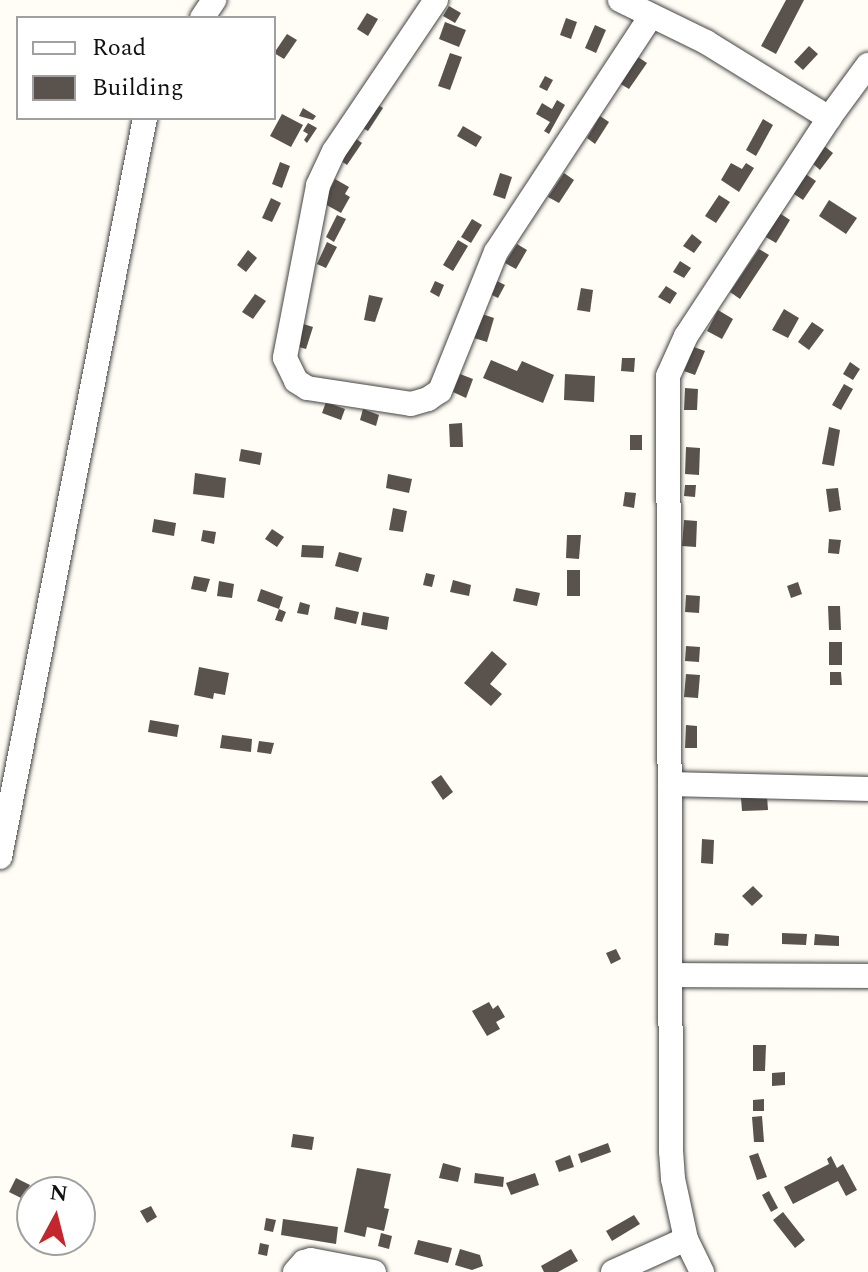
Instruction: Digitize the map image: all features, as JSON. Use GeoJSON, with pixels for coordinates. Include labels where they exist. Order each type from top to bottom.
{"type":"FeatureCollection","features":[{"type":"Feature","properties":{"kind":"street"},"geometry":{"type":"LineString","coordinates":[[436,0],[334,151],[318,186],[285,358],[296,381],[307,388],[411,404],[440,391],[496,252],[650,18]]}},
{"type":"Feature","properties":{"kind":"street"},"geometry":{"type":"LineString","coordinates":[[620,0],[650,18],[706,42],[829,118]]}},
{"type":"Feature","properties":{"kind":"street"},"geometry":{"type":"LineString","coordinates":[[702,1272],[686,1239],[673,1179],[668,376],[686,336],[829,118],[868,65]]}},
{"type":"Feature","properties":{"kind":"street"},"geometry":{"type":"LineString","coordinates":[[0,857],[145,120]]}},
{"type":"Feature","properties":{"kind":"street"},"geometry":{"type":"LineString","coordinates":[[670,784],[868,789]]}},
{"type":"Feature","properties":{"kind":"street"},"geometry":{"type":"LineString","coordinates":[[671,975],[868,976]]}},
{"type":"Feature","properties":{"kind":"street"},"geometry":{"type":"LineString","coordinates":[[613,1272],[686,1239]]}},
{"type":"Feature","properties":{"kind":"street"},"geometry":{"type":"LineString","coordinates":[[295,1272],[304,1262],[311,1260],[374,1272]]}},
{"type":"Feature","properties":{"kind":"building"},"geometry":{"type":"Polygon","coordinates":[[[786,0],[804,0],[776,54],[761,46],[786,0]]]}},
{"type":"Feature","properties":{"kind":"building"},"geometry":{"type":"Polygon","coordinates":[[[449,6],[461,13],[455,23],[443,16],[449,6]]]}},
{"type":"Feature","properties":{"kind":"building"},"geometry":{"type":"Polygon","coordinates":[[[367,13],[378,19],[368,36],[357,29],[367,13]]]}},
{"type":"Feature","properties":{"kind":"building"},"geometry":{"type":"Polygon","coordinates":[[[566,18],[577,22],[571,39],[560,35],[566,18]]]}},
{"type":"Feature","properties":{"kind":"building"},"geometry":{"type":"Polygon","coordinates":[[[445,22],[466,30],[459,47],[439,39],[445,22]]]}},
{"type":"Feature","properties":{"kind":"building"},"geometry":{"type":"Polygon","coordinates":[[[595,25],[606,30],[596,53],[585,48],[595,25]]]}},
{"type":"Feature","properties":{"kind":"building"},"geometry":{"type":"Polygon","coordinates":[[[287,34],[297,40],[284,59],[276,54],[287,34]]]}},
{"type":"Feature","properties":{"kind":"building"},"geometry":{"type":"Polygon","coordinates":[[[809,46],[818,54],[803,70],[794,62],[809,46]]]}},
{"type":"Feature","properties":{"kind":"building"},"geometry":{"type":"Polygon","coordinates":[[[450,53],[462,57],[450,90],[438,86],[450,53]]]}},
{"type":"Feature","properties":{"kind":"building"},"geometry":{"type":"Polygon","coordinates":[[[638,57],[647,63],[629,89],[619,83],[638,57]]]}},
{"type":"Feature","properties":{"kind":"building"},"geometry":{"type":"Polygon","coordinates":[[[545,76],[553,80],[547,91],[539,87],[545,76]]]}},
{"type":"Feature","properties":{"kind":"building"},"geometry":{"type":"Polygon","coordinates":[[[557,100],[565,105],[549,134],[544,131],[550,122],[536,114],[542,103],[552,109],[557,100]]]}},
{"type":"Feature","properties":{"kind":"building"},"geometry":{"type":"Polygon","coordinates":[[[374,102],[383,108],[368,131],[359,126],[374,102]]]}},
{"type":"Feature","properties":{"kind":"building"},"geometry":{"type":"Polygon","coordinates":[[[303,108],[316,116],[313,120],[299,116],[303,108]]]}},
{"type":"Feature","properties":{"kind":"building"},"geometry":{"type":"Polygon","coordinates":[[[282,114],[303,125],[291,147],[270,136],[282,114]]]}},
{"type":"Feature","properties":{"kind":"building"},"geometry":{"type":"Polygon","coordinates":[[[600,116],[609,122],[595,144],[587,138],[600,116]]]}},
{"type":"Feature","properties":{"kind":"building"},"geometry":{"type":"Polygon","coordinates":[[[763,119],[773,125],[756,156],[746,150],[763,119]]]}},
{"type":"Feature","properties":{"kind":"building"},"geometry":{"type":"Polygon","coordinates":[[[308,123],[317,128],[307,143],[304,140],[308,134],[303,131],[308,123]]]}},
{"type":"Feature","properties":{"kind":"building"},"geometry":{"type":"Polygon","coordinates":[[[463,126],[482,137],[476,147],[457,136],[463,126]]]}},
{"type":"Feature","properties":{"kind":"building"},"geometry":{"type":"Polygon","coordinates":[[[352,136],[362,143],[347,165],[337,158],[352,136]]]}},
{"type":"Feature","properties":{"kind":"building"},"geometry":{"type":"Polygon","coordinates":[[[823,145],[833,153],[820,170],[811,162],[823,145]]]}},
{"type":"Feature","properties":{"kind":"building"},"geometry":{"type":"Polygon","coordinates":[[[280,162],[290,166],[282,188],[272,184],[280,162]]]}},
{"type":"Feature","properties":{"kind":"building"},"geometry":{"type":"Polygon","coordinates":[[[731,163],[742,169],[746,163],[754,168],[739,192],[721,180],[731,163]]]}},
{"type":"Feature","properties":{"kind":"building"},"geometry":{"type":"Polygon","coordinates":[[[500,173],[512,177],[505,199],[493,195],[500,173]]]}},
{"type":"Feature","properties":{"kind":"building"},"geometry":{"type":"Polygon","coordinates":[[[564,173],[574,180],[559,203],[548,197],[564,173]]]}},
{"type":"Feature","properties":{"kind":"building"},"geometry":{"type":"Polygon","coordinates":[[[804,173],[816,181],[803,200],[791,192],[804,173]]]}},
{"type":"Feature","properties":{"kind":"building"},"geometry":{"type":"Polygon","coordinates":[[[335,179],[349,187],[345,194],[350,197],[341,213],[323,203],[335,179]]]}},
{"type":"Feature","properties":{"kind":"building"},"geometry":{"type":"Polygon","coordinates":[[[719,195],[730,202],[716,223],[705,216],[719,195]]]}},
{"type":"Feature","properties":{"kind":"building"},"geometry":{"type":"Polygon","coordinates":[[[271,198],[281,203],[272,222],[262,218],[271,198]]]}},
{"type":"Feature","properties":{"kind":"building"},"geometry":{"type":"Polygon","coordinates":[[[829,200],[857,218],[846,234],[819,216],[829,200]]]}},
{"type":"Feature","properties":{"kind":"building"},"geometry":{"type":"Polygon","coordinates":[[[778,212],[790,220],[776,243],[764,236],[778,212]]]}},
{"type":"Feature","properties":{"kind":"building"},"geometry":{"type":"Polygon","coordinates":[[[337,215],[346,219],[334,242],[326,237],[337,215]]]}},
{"type":"Feature","properties":{"kind":"building"},"geometry":{"type":"Polygon","coordinates":[[[472,219],[482,225],[471,243],[461,237],[472,219]]]}},
{"type":"Feature","properties":{"kind":"building"},"geometry":{"type":"Polygon","coordinates":[[[692,234],[702,242],[694,253],[683,246],[692,234]]]}},
{"type":"Feature","properties":{"kind":"building"},"geometry":{"type":"Polygon","coordinates":[[[458,240],[468,246],[453,271],[443,265],[458,240]]]}},
{"type":"Feature","properties":{"kind":"building"},"geometry":{"type":"Polygon","coordinates":[[[327,242],[337,247],[326,268],[317,264],[327,242]]]}},
{"type":"Feature","properties":{"kind":"building"},"geometry":{"type":"Polygon","coordinates":[[[517,244],[527,250],[516,269],[505,263],[517,244]]]}},
{"type":"Feature","properties":{"kind":"building"},"geometry":{"type":"Polygon","coordinates":[[[759,249],[769,255],[740,299],[730,292],[759,249]]]}},
{"type":"Feature","properties":{"kind":"building"},"geometry":{"type":"Polygon","coordinates":[[[248,250],[257,258],[246,272],[237,265],[248,250]]]}},
{"type":"Feature","properties":{"kind":"building"},"geometry":{"type":"Polygon","coordinates":[[[680,261],[691,268],[684,278],[673,272],[680,261]]]}},
{"type":"Feature","properties":{"kind":"building"},"geometry":{"type":"Polygon","coordinates":[[[495,280],[505,285],[498,298],[488,293],[495,280]]]}},
{"type":"Feature","properties":{"kind":"building"},"geometry":{"type":"Polygon","coordinates":[[[435,281],[444,285],[439,297],[430,292],[435,281]]]}},
{"type":"Feature","properties":{"kind":"building"},"geometry":{"type":"Polygon","coordinates":[[[666,286],[677,293],[670,304],[658,297],[666,286]]]}},
{"type":"Feature","properties":{"kind":"building"},"geometry":{"type":"Polygon","coordinates":[[[581,288],[593,290],[590,312],[577,310],[581,288]]]}},
{"type":"Feature","properties":{"kind":"building"},"geometry":{"type":"Polygon","coordinates":[[[255,294],[266,301],[253,319],[242,312],[255,294]]]}},
{"type":"Feature","properties":{"kind":"building"},"geometry":{"type":"Polygon","coordinates":[[[369,295],[383,298],[375,322],[364,320],[369,295]]]}},
{"type":"Feature","properties":{"kind":"building"},"geometry":{"type":"Polygon","coordinates":[[[784,309],[799,318],[788,338],[772,330],[784,309]]]}},
{"type":"Feature","properties":{"kind":"building"},"geometry":{"type":"Polygon","coordinates":[[[718,310],[733,319],[722,339],[707,331],[718,310]]]}},
{"type":"Feature","properties":{"kind":"building"},"geometry":{"type":"Polygon","coordinates":[[[482,314],[494,318],[487,342],[474,338],[482,314]]]}},
{"type":"Feature","properties":{"kind":"building"},"geometry":{"type":"Polygon","coordinates":[[[297,322],[313,327],[306,349],[299,347],[301,340],[293,337],[297,322]]]}},
{"type":"Feature","properties":{"kind":"building"},"geometry":{"type":"Polygon","coordinates":[[[812,322],[824,330],[809,350],[798,342],[812,322]]]}},
{"type":"Feature","properties":{"kind":"building"},"geometry":{"type":"Polygon","coordinates":[[[694,347],[705,351],[695,375],[684,371],[694,347]]]}},
{"type":"Feature","properties":{"kind":"building"},"geometry":{"type":"Polygon","coordinates":[[[622,358],[635,358],[634,372],[621,371],[622,358]]]}},
{"type":"Feature","properties":{"kind":"building"},"geometry":{"type":"Polygon","coordinates":[[[491,360],[517,371],[522,361],[554,375],[543,403],[483,378],[491,360]]]}},
{"type":"Feature","properties":{"kind":"building"},"geometry":{"type":"Polygon","coordinates":[[[850,362],[860,369],[853,380],[843,374],[850,362]]]}},
{"type":"Feature","properties":{"kind":"building"},"geometry":{"type":"Polygon","coordinates":[[[460,374],[473,379],[466,398],[453,392],[460,374]]]}},
{"type":"Feature","properties":{"kind":"building"},"geometry":{"type":"Polygon","coordinates":[[[565,374],[595,376],[594,402],[564,400],[565,374]]]}},
{"type":"Feature","properties":{"kind":"building"},"geometry":{"type":"Polygon","coordinates":[[[844,384],[853,389],[841,410],[832,405],[844,384]]]}},
{"type":"Feature","properties":{"kind":"building"},"geometry":{"type":"Polygon","coordinates":[[[685,388],[698,389],[697,410],[684,410],[685,388]]]}},
{"type":"Feature","properties":{"kind":"building"},"geometry":{"type":"Polygon","coordinates":[[[326,402],[345,409],[341,420],[322,413],[326,402]]]}},
{"type":"Feature","properties":{"kind":"building"},"geometry":{"type":"Polygon","coordinates":[[[363,409],[379,415],[376,426],[360,420],[363,409]]]}},
{"type":"Feature","properties":{"kind":"building"},"geometry":{"type":"Polygon","coordinates":[[[462,423],[463,447],[450,447],[449,424],[462,423]]]}},
{"type":"Feature","properties":{"kind":"building"},"geometry":{"type":"Polygon","coordinates":[[[829,427],[840,430],[834,466],[822,464],[829,427]]]}},
{"type":"Feature","properties":{"kind":"building"},"geometry":{"type":"Polygon","coordinates":[[[630,435],[642,435],[642,450],[630,450],[630,435]]]}},
{"type":"Feature","properties":{"kind":"building"},"geometry":{"type":"Polygon","coordinates":[[[686,447],[700,448],[699,475],[685,474],[686,447]]]}},
{"type":"Feature","properties":{"kind":"building"},"geometry":{"type":"Polygon","coordinates":[[[241,449],[262,453],[260,465],[239,461],[241,449]]]}},
{"type":"Feature","properties":{"kind":"building"},"geometry":{"type":"Polygon","coordinates":[[[195,473],[226,478],[224,498],[193,494],[195,473]]]}},
{"type":"Feature","properties":{"kind":"building"},"geometry":{"type":"Polygon","coordinates":[[[388,474],[412,479],[409,493],[386,488],[388,474]]]}},
{"type":"Feature","properties":{"kind":"building"},"geometry":{"type":"Polygon","coordinates":[[[685,485],[696,485],[695,497],[684,496],[685,485]]]}},
{"type":"Feature","properties":{"kind":"building"},"geometry":{"type":"Polygon","coordinates":[[[838,488],[841,510],[829,512],[826,489],[838,488]]]}},
{"type":"Feature","properties":{"kind":"building"},"geometry":{"type":"Polygon","coordinates":[[[625,492],[636,493],[634,508],[623,506],[625,492]]]}},
{"type":"Feature","properties":{"kind":"building"},"geometry":{"type":"Polygon","coordinates":[[[393,508],[407,511],[403,532],[389,530],[393,508]]]}},
{"type":"Feature","properties":{"kind":"building"},"geometry":{"type":"Polygon","coordinates":[[[154,519],[176,523],[174,536],[152,532],[154,519]]]}},
{"type":"Feature","properties":{"kind":"building"},"geometry":{"type":"Polygon","coordinates":[[[684,520],[697,521],[696,547],[682,546],[684,520]]]}},
{"type":"Feature","properties":{"kind":"building"},"geometry":{"type":"Polygon","coordinates":[[[272,529],[284,537],[277,547],[265,539],[272,529]]]}},
{"type":"Feature","properties":{"kind":"building"},"geometry":{"type":"Polygon","coordinates":[[[203,530],[216,532],[214,544],[201,541],[203,530]]]}},
{"type":"Feature","properties":{"kind":"building"},"geometry":{"type":"Polygon","coordinates":[[[567,535],[581,535],[579,559],[566,558],[567,535]]]}},
{"type":"Feature","properties":{"kind":"building"},"geometry":{"type":"Polygon","coordinates":[[[829,539],[841,540],[839,554],[828,553],[829,539]]]}},
{"type":"Feature","properties":{"kind":"building"},"geometry":{"type":"Polygon","coordinates":[[[302,545],[324,546],[323,558],[301,557],[302,545]]]}},
{"type":"Feature","properties":{"kind":"building"},"geometry":{"type":"Polygon","coordinates":[[[339,552],[362,558],[358,572],[335,566],[339,552]]]}},
{"type":"Feature","properties":{"kind":"building"},"geometry":{"type":"Polygon","coordinates":[[[567,570],[580,570],[580,596],[567,596],[567,570]]]}},
{"type":"Feature","properties":{"kind":"building"},"geometry":{"type":"Polygon","coordinates":[[[426,573],[435,575],[432,587],[423,585],[426,573]]]}},
{"type":"Feature","properties":{"kind":"building"},"geometry":{"type":"Polygon","coordinates":[[[194,576],[210,579],[206,592],[191,589],[194,576]]]}},
{"type":"Feature","properties":{"kind":"building"},"geometry":{"type":"Polygon","coordinates":[[[453,580],[471,585],[469,596],[450,592],[453,580]]]}},
{"type":"Feature","properties":{"kind":"building"},"geometry":{"type":"Polygon","coordinates":[[[219,581],[234,584],[232,598],[217,596],[219,581]]]}},
{"type":"Feature","properties":{"kind":"building"},"geometry":{"type":"Polygon","coordinates":[[[798,582],[802,594],[791,598],[787,586],[798,582]]]}},
{"type":"Feature","properties":{"kind":"building"},"geometry":{"type":"Polygon","coordinates":[[[516,588],[540,593],[537,606],[513,601],[516,588]]]}},
{"type":"Feature","properties":{"kind":"building"},"geometry":{"type":"Polygon","coordinates":[[[261,589],[283,597],[279,609],[257,601],[261,589]]]}},
{"type":"Feature","properties":{"kind":"building"},"geometry":{"type":"Polygon","coordinates":[[[686,595],[700,596],[699,613],[685,612],[686,595]]]}},
{"type":"Feature","properties":{"kind":"building"},"geometry":{"type":"Polygon","coordinates":[[[300,602],[310,605],[308,615],[297,613],[300,602]]]}},
{"type":"Feature","properties":{"kind":"building"},"geometry":{"type":"Polygon","coordinates":[[[828,606],[840,606],[841,630],[829,630],[828,606]]]}},
{"type":"Feature","properties":{"kind":"building"},"geometry":{"type":"Polygon","coordinates":[[[336,607],[359,612],[356,624],[334,619],[336,607]]]}},
{"type":"Feature","properties":{"kind":"building"},"geometry":{"type":"Polygon","coordinates":[[[279,609],[286,612],[282,622],[275,620],[279,609]]]}},
{"type":"Feature","properties":{"kind":"building"},"geometry":{"type":"Polygon","coordinates":[[[363,612],[389,617],[387,630],[361,625],[363,612]]]}},
{"type":"Feature","properties":{"kind":"building"},"geometry":{"type":"Polygon","coordinates":[[[829,642],[842,642],[842,665],[829,665],[829,642]]]}},
{"type":"Feature","properties":{"kind":"building"},"geometry":{"type":"Polygon","coordinates":[[[686,646],[700,647],[699,662],[685,661],[686,646]]]}},
{"type":"Feature","properties":{"kind":"building"},"geometry":{"type":"Polygon","coordinates":[[[492,651],[507,664],[490,684],[502,694],[491,706],[464,683],[492,651]]]}},
{"type":"Feature","properties":{"kind":"building"},"geometry":{"type":"Polygon","coordinates":[[[199,667],[229,673],[225,695],[214,693],[213,699],[194,695],[199,667]]]}},
{"type":"Feature","properties":{"kind":"building"},"geometry":{"type":"Polygon","coordinates":[[[830,672],[841,672],[842,685],[830,685],[830,672]]]}},
{"type":"Feature","properties":{"kind":"building"},"geometry":{"type":"Polygon","coordinates":[[[686,674],[700,675],[698,698],[684,697],[686,674]]]}},
{"type":"Feature","properties":{"kind":"building"},"geometry":{"type":"Polygon","coordinates":[[[150,720],[179,725],[177,737],[148,732],[150,720]]]}},
{"type":"Feature","properties":{"kind":"building"},"geometry":{"type":"Polygon","coordinates":[[[686,725],[697,726],[697,748],[685,748],[686,725]]]}},
{"type":"Feature","properties":{"kind":"building"},"geometry":{"type":"Polygon","coordinates":[[[222,735],[252,739],[251,752],[220,748],[222,735]]]}},
{"type":"Feature","properties":{"kind":"building"},"geometry":{"type":"Polygon","coordinates":[[[259,741],[274,743],[271,754],[257,752],[259,741]]]}},
{"type":"Feature","properties":{"kind":"building"},"geometry":{"type":"Polygon","coordinates":[[[441,775],[453,792],[443,800],[431,782],[441,775]]]}},
{"type":"Feature","properties":{"kind":"building"},"geometry":{"type":"Polygon","coordinates":[[[767,796],[768,810],[742,811],[741,798],[767,796]]]}},
{"type":"Feature","properties":{"kind":"building"},"geometry":{"type":"Polygon","coordinates":[[[702,839],[714,840],[713,864],[701,863],[702,839]]]}},
{"type":"Feature","properties":{"kind":"building"},"geometry":{"type":"Polygon","coordinates":[[[753,886],[763,896],[752,906],[742,896],[753,886]]]}},
{"type":"Feature","properties":{"kind":"building"},"geometry":{"type":"Polygon","coordinates":[[[715,933],[729,934],[728,946],[714,945],[715,933]]]}},
{"type":"Feature","properties":{"kind":"building"},"geometry":{"type":"Polygon","coordinates":[[[782,933],[807,934],[806,945],[782,944],[782,933]]]}},
{"type":"Feature","properties":{"kind":"building"},"geometry":{"type":"Polygon","coordinates":[[[815,934],[839,936],[839,946],[814,945],[815,934]]]}},
{"type":"Feature","properties":{"kind":"building"},"geometry":{"type":"Polygon","coordinates":[[[616,949],[621,959],[611,964],[606,953],[616,949]]]}},
{"type":"Feature","properties":{"kind":"building"},"geometry":{"type":"Polygon","coordinates":[[[489,1002],[493,1009],[498,1005],[505,1017],[496,1022],[500,1029],[487,1036],[472,1011],[489,1002]]]}},
{"type":"Feature","properties":{"kind":"building"},"geometry":{"type":"Polygon","coordinates":[[[753,1045],[766,1045],[765,1071],[753,1071],[753,1045]]]}},
{"type":"Feature","properties":{"kind":"building"},"geometry":{"type":"Polygon","coordinates":[[[785,1072],[785,1085],[772,1086],[772,1073],[785,1072]]]}},
{"type":"Feature","properties":{"kind":"building"},"geometry":{"type":"Polygon","coordinates":[[[764,1099],[764,1111],[753,1111],[753,1100],[764,1099]]]}},
{"type":"Feature","properties":{"kind":"building"},"geometry":{"type":"Polygon","coordinates":[[[762,1116],[764,1142],[754,1142],[752,1117],[762,1116]]]}},
{"type":"Feature","properties":{"kind":"building"},"geometry":{"type":"Polygon","coordinates":[[[293,1134],[314,1137],[312,1150],[291,1147],[293,1134]]]}},
{"type":"Feature","properties":{"kind":"building"},"geometry":{"type":"Polygon","coordinates":[[[608,1143],[611,1152],[581,1163],[578,1154],[608,1143]]]}},
{"type":"Feature","properties":{"kind":"building"},"geometry":{"type":"Polygon","coordinates":[[[758,1153],[767,1177],[757,1180],[749,1156],[758,1153]]]}},
{"type":"Feature","properties":{"kind":"building"},"geometry":{"type":"Polygon","coordinates":[[[570,1155],[574,1167],[559,1172],[555,1161],[570,1155]]]}},
{"type":"Feature","properties":{"kind":"building"},"geometry":{"type":"Polygon","coordinates":[[[831,1156],[837,1168],[843,1164],[857,1190],[846,1196],[838,1181],[793,1204],[784,1187],[829,1164],[827,1159],[831,1156]]]}},
{"type":"Feature","properties":{"kind":"building"},"geometry":{"type":"Polygon","coordinates":[[[443,1163],[461,1168],[458,1182],[439,1178],[443,1163]]]}},
{"type":"Feature","properties":{"kind":"building"},"geometry":{"type":"Polygon","coordinates":[[[357,1168],[391,1174],[384,1208],[389,1209],[384,1231],[367,1227],[365,1237],[344,1232],[357,1168]]]}},
{"type":"Feature","properties":{"kind":"building"},"geometry":{"type":"Polygon","coordinates":[[[475,1173],[504,1177],[503,1187],[474,1183],[475,1173]]]}},
{"type":"Feature","properties":{"kind":"building"},"geometry":{"type":"Polygon","coordinates":[[[535,1173],[539,1185],[511,1195],[506,1183],[535,1173]]]}},
{"type":"Feature","properties":{"kind":"building"},"geometry":{"type":"Polygon","coordinates":[[[16,1178],[16,1196],[9,1192],[16,1178]]]}},
{"type":"Feature","properties":{"kind":"building"},"geometry":{"type":"Polygon","coordinates":[[[769,1191],[778,1208],[771,1212],[762,1195],[769,1191]]]}},
{"type":"Feature","properties":{"kind":"building"},"geometry":{"type":"Polygon","coordinates":[[[151,1206],[157,1217],[147,1223],[140,1211],[151,1206]]]}},
{"type":"Feature","properties":{"kind":"building"},"geometry":{"type":"Polygon","coordinates":[[[783,1212],[805,1240],[795,1248],[773,1220],[783,1212]]]}},
{"type":"Feature","properties":{"kind":"building"},"geometry":{"type":"Polygon","coordinates":[[[634,1215],[640,1224],[612,1241],[606,1231],[634,1215]]]}},
{"type":"Feature","properties":{"kind":"building"},"geometry":{"type":"Polygon","coordinates":[[[266,1218],[276,1220],[273,1232],[264,1230],[266,1218]]]}},
{"type":"Feature","properties":{"kind":"building"},"geometry":{"type":"Polygon","coordinates":[[[283,1219],[338,1227],[336,1244],[281,1235],[283,1219]]]}},
{"type":"Feature","properties":{"kind":"building"},"geometry":{"type":"Polygon","coordinates":[[[381,1233],[392,1236],[389,1249],[378,1246],[381,1233]]]}},
{"type":"Feature","properties":{"kind":"building"},"geometry":{"type":"Polygon","coordinates":[[[418,1240],[452,1248],[448,1263],[414,1254],[418,1240]]]}},
{"type":"Feature","properties":{"kind":"building"},"geometry":{"type":"Polygon","coordinates":[[[260,1243],[269,1245],[267,1256],[258,1254],[260,1243]]]}},
{"type":"Feature","properties":{"kind":"building"},"geometry":{"type":"Polygon","coordinates":[[[460,1249],[480,1255],[483,1266],[472,1270],[455,1265],[460,1249]]]}},
{"type":"Feature","properties":{"kind":"building"},"geometry":{"type":"Polygon","coordinates":[[[571,1249],[578,1261],[558,1272],[544,1272],[541,1266],[571,1249]]]}}]}
